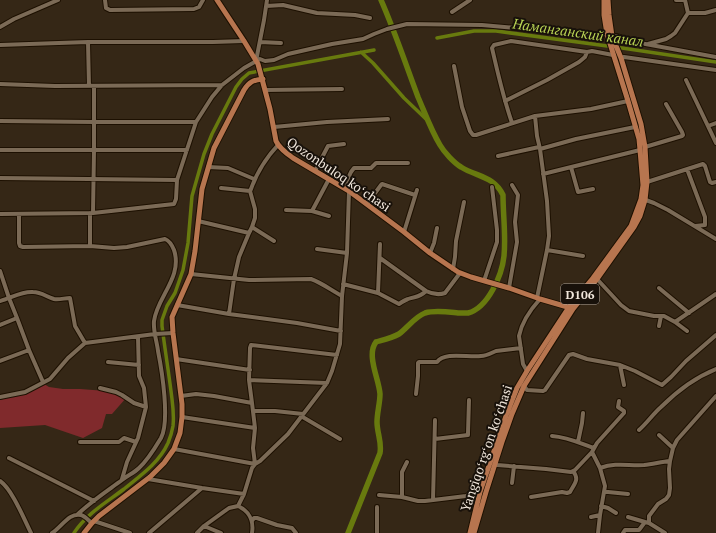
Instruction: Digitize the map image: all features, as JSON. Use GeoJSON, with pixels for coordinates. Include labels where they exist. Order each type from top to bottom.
{"type":"FeatureCollection","features":[{"type":"Feature","properties":{"kind":"main road","name":"Qozonbuloq koʻchasi"},"geometry":{"type":"LineString","coordinates":[[217,0],[257,63],[262,77],[278,145],[293,158],[349,191],[404,232],[430,254],[460,273],[571,308]]}},
{"type":"Feature","properties":{"kind":"main road","name":"D106"},"geometry":{"type":"LineString","coordinates":[[604,0],[604,15],[614,53]]}},
{"type":"Feature","properties":{"kind":"main road","name":"D106"},"geometry":{"type":"LineString","coordinates":[[608,0],[610,37]]}},
{"type":"Feature","properties":{"kind":"main road","name":"Yangiqoʻrgʻon koʻchasi"},"geometry":{"type":"LineString","coordinates":[[474,533],[512,414],[524,386],[571,308],[597,279],[634,227],[640,216],[647,182],[641,124],[621,58],[614,53]]}},
{"type":"Feature","properties":{"kind":"main road","name":"Yangiqoʻrgʻon koʻchasi"},"geometry":{"type":"LineString","coordinates":[[470,533],[480,492],[517,388],[526,371],[631,226],[643,199],[643,148],[635,126],[614,53]]}},
{"type":"Feature","properties":{"kind":"main road"},"geometry":{"type":"LineString","coordinates":[[84,533],[93,522],[148,479],[164,463],[174,449],[180,433],[182,417],[176,359],[171,333],[172,317],[191,274],[202,189],[214,148],[244,90],[251,81],[262,77]]}},
{"type":"Feature","properties":{"kind":"street"},"geometry":{"type":"LineString","coordinates":[[0,27],[14,19],[58,0]]}},
{"type":"Feature","properties":{"kind":"street"},"geometry":{"type":"LineString","coordinates":[[104,0],[106,8],[110,10],[194,9],[198,7],[203,0]]}},
{"type":"Feature","properties":{"kind":"street"},"geometry":{"type":"LineString","coordinates":[[257,63],[267,0]]}},
{"type":"Feature","properties":{"kind":"street"},"geometry":{"type":"LineString","coordinates":[[452,12],[470,0]]}},
{"type":"Feature","properties":{"kind":"street"},"geometry":{"type":"LineString","coordinates":[[645,44],[666,40],[675,33],[688,13],[685,0],[676,0]]}},
{"type":"Feature","properties":{"kind":"street"},"geometry":{"type":"LineString","coordinates":[[266,6],[283,5],[317,13],[355,15],[370,18]]}},
{"type":"Feature","properties":{"kind":"street"},"geometry":{"type":"LineString","coordinates":[[688,13],[705,13],[716,10]]}},
{"type":"Feature","properties":{"kind":"street"},"geometry":{"type":"LineString","coordinates":[[0,214],[92,213],[174,204],[176,199],[177,180],[196,122],[214,94],[222,85],[244,68],[257,63],[260,59],[265,62],[288,54],[358,40],[387,29],[407,24],[482,25],[538,30],[581,36],[617,36],[633,42],[716,57]]}},
{"type":"Feature","properties":{"kind":"street"},"geometry":{"type":"LineString","coordinates":[[0,45],[88,42],[244,41]]}},
{"type":"Feature","properties":{"kind":"street"},"geometry":{"type":"LineString","coordinates":[[512,123],[492,48],[494,45],[511,41],[587,52],[614,53]]}},
{"type":"Feature","properties":{"kind":"street"},"geometry":{"type":"LineString","coordinates":[[88,42],[94,122],[94,180],[90,246]]}},
{"type":"Feature","properties":{"kind":"street"},"geometry":{"type":"LineString","coordinates":[[260,42],[281,43]]}},
{"type":"Feature","properties":{"kind":"street"},"geometry":{"type":"LineString","coordinates":[[505,101],[579,62],[585,57],[587,52]]}},
{"type":"Feature","properties":{"kind":"street"},"geometry":{"type":"LineString","coordinates":[[621,58],[624,57],[716,70]]}},
{"type":"Feature","properties":{"kind":"street"},"geometry":{"type":"LineString","coordinates":[[454,66],[462,107],[472,134],[536,116],[591,109],[628,101]]}},
{"type":"Feature","properties":{"kind":"street"},"geometry":{"type":"LineString","coordinates":[[686,80],[716,143]]}},
{"type":"Feature","properties":{"kind":"street"},"geometry":{"type":"LineString","coordinates":[[0,84],[55,86],[222,85]]}},
{"type":"Feature","properties":{"kind":"street"},"geometry":{"type":"LineString","coordinates":[[210,85],[214,94]]}},
{"type":"Feature","properties":{"kind":"street"},"geometry":{"type":"LineString","coordinates":[[265,90],[342,89]]}},
{"type":"Feature","properties":{"kind":"street"},"geometry":{"type":"LineString","coordinates":[[543,174],[643,148],[682,136],[682,132],[666,104]]}},
{"type":"Feature","properties":{"kind":"street"},"geometry":{"type":"LineString","coordinates":[[526,371],[523,364],[519,336],[522,324],[539,299],[549,236],[547,201],[536,116]]}},
{"type":"Feature","properties":{"kind":"street"},"geometry":{"type":"LineString","coordinates":[[274,127],[327,122],[388,119]]}},
{"type":"Feature","properties":{"kind":"street"},"geometry":{"type":"LineString","coordinates":[[0,121],[196,122]]}},
{"type":"Feature","properties":{"kind":"street"},"geometry":{"type":"LineString","coordinates":[[708,126],[716,123]]}},
{"type":"Feature","properties":{"kind":"street"},"geometry":{"type":"LineString","coordinates":[[498,156],[635,126]]}},
{"type":"Feature","properties":{"kind":"street"},"geometry":{"type":"LineString","coordinates":[[315,171],[328,146],[344,144]]}},
{"type":"Feature","properties":{"kind":"street"},"geometry":{"type":"LineString","coordinates":[[229,314],[234,279],[240,257],[255,218],[255,209],[250,191],[258,171],[278,145]]}},
{"type":"Feature","properties":{"kind":"street"},"geometry":{"type":"LineString","coordinates":[[0,150],[187,150]]}},
{"type":"Feature","properties":{"kind":"street"},"geometry":{"type":"LineString","coordinates":[[344,188],[354,168],[371,168],[376,163],[408,163]]}},
{"type":"Feature","properties":{"kind":"street"},"geometry":{"type":"LineString","coordinates":[[647,182],[704,164],[710,182],[716,182]]}},
{"type":"Feature","properties":{"kind":"street"},"geometry":{"type":"LineString","coordinates":[[208,167],[228,168],[254,180]]}},
{"type":"Feature","properties":{"kind":"street"},"geometry":{"type":"LineString","coordinates":[[571,167],[578,192],[593,189]]}},
{"type":"Feature","properties":{"kind":"street"},"geometry":{"type":"LineString","coordinates":[[687,169],[705,217],[705,225],[695,226]]}},
{"type":"Feature","properties":{"kind":"street"},"geometry":{"type":"LineString","coordinates":[[0,178],[177,180]]}},
{"type":"Feature","properties":{"kind":"street"},"geometry":{"type":"LineString","coordinates":[[312,211],[329,179]]}},
{"type":"Feature","properties":{"kind":"street"},"geometry":{"type":"LineString","coordinates":[[367,204],[382,184],[415,195]]}},
{"type":"Feature","properties":{"kind":"street"},"geometry":{"type":"LineString","coordinates":[[510,288],[518,242],[515,222],[518,196],[512,185]]}},
{"type":"Feature","properties":{"kind":"street"},"geometry":{"type":"LineString","coordinates":[[484,281],[497,242],[492,187]]}},
{"type":"Feature","properties":{"kind":"street"},"geometry":{"type":"LineString","coordinates":[[221,188],[250,191]]}},
{"type":"Feature","properties":{"kind":"street"},"geometry":{"type":"LineString","coordinates":[[404,232],[417,190]]}},
{"type":"Feature","properties":{"kind":"street"},"geometry":{"type":"LineString","coordinates":[[238,506],[244,494],[252,468],[288,434],[327,383],[332,371],[340,344],[342,296],[347,253],[349,191]]}},
{"type":"Feature","properties":{"kind":"street"},"geometry":{"type":"LineString","coordinates":[[643,199],[668,210],[716,239]]}},
{"type":"Feature","properties":{"kind":"street"},"geometry":{"type":"LineString","coordinates":[[453,269],[456,241],[464,202]]}},
{"type":"Feature","properties":{"kind":"street"},"geometry":{"type":"LineString","coordinates":[[286,210],[312,211],[329,216]]}},
{"type":"Feature","properties":{"kind":"street"},"geometry":{"type":"LineString","coordinates":[[19,214],[19,243],[21,247],[90,246],[114,248],[128,247],[161,239],[168,240],[171,243],[176,255],[175,270],[172,280],[158,308],[154,321],[165,401],[162,436],[153,451],[140,467],[122,479],[77,515]]}},
{"type":"Feature","properties":{"kind":"street"},"geometry":{"type":"LineString","coordinates":[[198,221],[249,233]]}},
{"type":"Feature","properties":{"kind":"street"},"geometry":{"type":"LineString","coordinates":[[252,227],[274,241]]}},
{"type":"Feature","properties":{"kind":"street"},"geometry":{"type":"LineString","coordinates":[[430,254],[437,228]]}},
{"type":"Feature","properties":{"kind":"street"},"geometry":{"type":"LineString","coordinates":[[378,292],[380,244]]}},
{"type":"Feature","properties":{"kind":"street"},"geometry":{"type":"LineString","coordinates":[[317,249],[347,253]]}},
{"type":"Feature","properties":{"kind":"street"},"geometry":{"type":"LineString","coordinates":[[547,250],[583,256]]}},
{"type":"Feature","properties":{"kind":"street"},"geometry":{"type":"LineString","coordinates":[[380,258],[426,291],[438,294],[445,292],[460,273]]}},
{"type":"Feature","properties":{"kind":"street"},"geometry":{"type":"LineString","coordinates":[[0,271],[29,350],[43,382]]}},
{"type":"Feature","properties":{"kind":"street"},"geometry":{"type":"LineString","coordinates":[[191,274],[256,280],[311,279],[319,282],[342,296]]}},
{"type":"Feature","properties":{"kind":"street"},"geometry":{"type":"LineString","coordinates":[[597,279],[621,305],[629,311],[664,316],[687,331]]}},
{"type":"Feature","properties":{"kind":"street"},"geometry":{"type":"LineString","coordinates":[[343,284],[378,292],[399,304],[422,295],[426,291]]}},
{"type":"Feature","properties":{"kind":"street"},"geometry":{"type":"LineString","coordinates":[[659,288],[689,313]]}},
{"type":"Feature","properties":{"kind":"street"},"geometry":{"type":"LineString","coordinates":[[0,301],[30,292],[40,293],[53,299],[70,298],[75,326],[85,343]]}},
{"type":"Feature","properties":{"kind":"street"},"geometry":{"type":"LineString","coordinates":[[675,322],[716,294]]}},
{"type":"Feature","properties":{"kind":"street"},"geometry":{"type":"LineString","coordinates":[[177,305],[341,331]]}},
{"type":"Feature","properties":{"kind":"street"},"geometry":{"type":"LineString","coordinates":[[659,326],[661,316]]}},
{"type":"Feature","properties":{"kind":"street"},"geometry":{"type":"LineString","coordinates":[[0,325],[18,318]]}},
{"type":"Feature","properties":{"kind":"street"},"geometry":{"type":"LineString","coordinates":[[0,397],[24,392],[50,379],[68,358],[85,343],[171,333]]}},
{"type":"Feature","properties":{"kind":"street"},"geometry":{"type":"LineString","coordinates":[[524,386],[527,390],[545,390],[571,354],[587,359],[620,365],[662,385],[686,360],[716,335]]}},
{"type":"Feature","properties":{"kind":"street"},"geometry":{"type":"LineString","coordinates":[[122,479],[127,462],[138,438],[146,407],[144,388],[139,376],[138,336]]}},
{"type":"Feature","properties":{"kind":"street"},"geometry":{"type":"LineString","coordinates":[[256,464],[253,448],[255,428],[254,411],[249,380],[251,345],[337,355]]}},
{"type":"Feature","properties":{"kind":"street"},"geometry":{"type":"LineString","coordinates":[[416,394],[419,362],[437,362],[440,358],[444,357],[480,357],[498,351],[521,348]]}},
{"type":"Feature","properties":{"kind":"street"},"geometry":{"type":"LineString","coordinates":[[0,361],[29,350]]}},
{"type":"Feature","properties":{"kind":"street"},"geometry":{"type":"LineString","coordinates":[[176,359],[250,370]]}},
{"type":"Feature","properties":{"kind":"street"},"geometry":{"type":"LineString","coordinates":[[108,362],[139,365]]}},
{"type":"Feature","properties":{"kind":"street"},"geometry":{"type":"LineString","coordinates":[[620,365],[624,385]]}},
{"type":"Feature","properties":{"kind":"street"},"geometry":{"type":"LineString","coordinates":[[639,430],[659,408],[676,394],[700,377],[716,369]]}},
{"type":"Feature","properties":{"kind":"street"},"geometry":{"type":"LineString","coordinates":[[249,380],[327,383]]}},
{"type":"Feature","properties":{"kind":"street"},"geometry":{"type":"LineString","coordinates":[[100,388],[116,392],[134,403],[146,407]]}},
{"type":"Feature","properties":{"kind":"street"},"geometry":{"type":"LineString","coordinates":[[180,396],[196,394],[252,403]]}},
{"type":"Feature","properties":{"kind":"street"},"geometry":{"type":"LineString","coordinates":[[622,533],[625,530],[639,530],[647,522],[649,516],[658,504],[669,495],[669,469],[673,448],[681,435],[716,396]]}},
{"type":"Feature","properties":{"kind":"street"},"geometry":{"type":"LineString","coordinates":[[435,439],[468,435],[469,400]]}},
{"type":"Feature","properties":{"kind":"street"},"geometry":{"type":"LineString","coordinates":[[495,464],[574,471],[624,413],[624,411],[618,407],[619,401]]}},
{"type":"Feature","properties":{"kind":"street"},"geometry":{"type":"LineString","coordinates":[[254,411],[275,411],[302,415],[340,439]]}},
{"type":"Feature","properties":{"kind":"street"},"geometry":{"type":"LineString","coordinates":[[578,442],[583,413]]}},
{"type":"Feature","properties":{"kind":"street"},"geometry":{"type":"LineString","coordinates":[[182,417],[255,428]]}},
{"type":"Feature","properties":{"kind":"street"},"geometry":{"type":"LineString","coordinates":[[433,500],[435,420]]}},
{"type":"Feature","properties":{"kind":"street"},"geometry":{"type":"LineString","coordinates":[[659,435],[673,448]]}},
{"type":"Feature","properties":{"kind":"street"},"geometry":{"type":"LineString","coordinates":[[552,436],[578,442],[593,450],[605,486],[598,533]]}},
{"type":"Feature","properties":{"kind":"street"},"geometry":{"type":"LineString","coordinates":[[80,442],[118,442],[124,438],[136,442]]}},
{"type":"Feature","properties":{"kind":"street"},"geometry":{"type":"LineString","coordinates":[[174,449],[256,464]]}},
{"type":"Feature","properties":{"kind":"street"},"geometry":{"type":"LineString","coordinates":[[9,458],[94,501]]}},
{"type":"Feature","properties":{"kind":"street"},"geometry":{"type":"LineString","coordinates":[[600,468],[609,465],[646,465],[670,461]]}},
{"type":"Feature","properties":{"kind":"street"},"geometry":{"type":"LineString","coordinates":[[402,497],[402,472],[407,462]]}},
{"type":"Feature","properties":{"kind":"street"},"geometry":{"type":"LineString","coordinates":[[512,483],[514,466]]}},
{"type":"Feature","properties":{"kind":"street"},"geometry":{"type":"LineString","coordinates":[[532,497],[570,492],[577,478],[574,471]]}},
{"type":"Feature","properties":{"kind":"street"},"geometry":{"type":"LineString","coordinates":[[148,479],[244,494]]}},
{"type":"Feature","properties":{"kind":"street"},"geometry":{"type":"LineString","coordinates":[[0,481],[5,484],[11,493],[31,533]]}},
{"type":"Feature","properties":{"kind":"street"},"geometry":{"type":"LineString","coordinates":[[149,533],[202,488]]}},
{"type":"Feature","properties":{"kind":"street"},"geometry":{"type":"LineString","coordinates":[[378,495],[402,497],[418,501],[466,496],[480,492]]}},
{"type":"Feature","properties":{"kind":"street"},"geometry":{"type":"LineString","coordinates":[[604,492],[628,494]]}},
{"type":"Feature","properties":{"kind":"street"},"geometry":{"type":"LineString","coordinates":[[197,533],[204,526],[229,508],[238,506],[246,510],[252,521],[252,533]]}},
{"type":"Feature","properties":{"kind":"street"},"geometry":{"type":"LineString","coordinates":[[601,506],[616,513]]}},
{"type":"Feature","properties":{"kind":"street"},"geometry":{"type":"LineString","coordinates":[[377,507],[377,533]]}},
{"type":"Feature","properties":{"kind":"street"},"geometry":{"type":"LineString","coordinates":[[52,533],[57,531],[68,518],[83,515],[93,522],[130,533]]}},
{"type":"Feature","properties":{"kind":"street"},"geometry":{"type":"LineString","coordinates":[[591,517],[600,515]]}},
{"type":"Feature","properties":{"kind":"street"},"geometry":{"type":"LineString","coordinates":[[628,517],[647,522],[663,532]]}},
{"type":"Feature","properties":{"kind":"street"},"geometry":{"type":"LineString","coordinates":[[252,521],[254,518],[292,528],[296,533]]}},
{"type":"Feature","properties":{"kind":"street"},"geometry":{"type":"LineString","coordinates":[[204,526],[221,533]]}},
{"type":"Feature","properties":{"kind":"shaded area"},"geometry":{"type":"Polygon","coordinates":[[[44,384],[49,387],[63,389],[106,391],[126,398],[112,414],[106,414],[102,428],[83,438],[45,425],[0,428],[0,400],[44,384]]]}},
{"type":"Feature","properties":{"kind":"waterway"},"geometry":{"type":"LineString","coordinates":[[348,533],[380,453],[377,422],[380,394],[372,354],[373,347],[376,342],[399,334],[415,319],[425,313],[437,311],[468,313],[482,305],[488,298],[497,281],[503,264],[505,248],[503,195],[490,180],[458,165],[449,157],[440,145],[418,97],[381,0]]}},
{"type":"Feature","properties":{"kind":"waterway","name":"Наманганский канал"},"geometry":{"type":"LineString","coordinates":[[437,38],[474,31],[496,31],[716,62]]}},
{"type":"Feature","properties":{"kind":"waterway"},"geometry":{"type":"LineString","coordinates":[[74,533],[84,520],[91,514],[149,469],[160,457],[168,443],[173,426],[173,412],[162,320],[167,306],[175,293],[183,270],[188,243],[192,196],[204,154],[212,134],[236,87],[249,73],[374,50]]}},
{"type":"Feature","properties":{"kind":"waterway"},"geometry":{"type":"LineString","coordinates":[[361,52],[427,120]]}}]}
